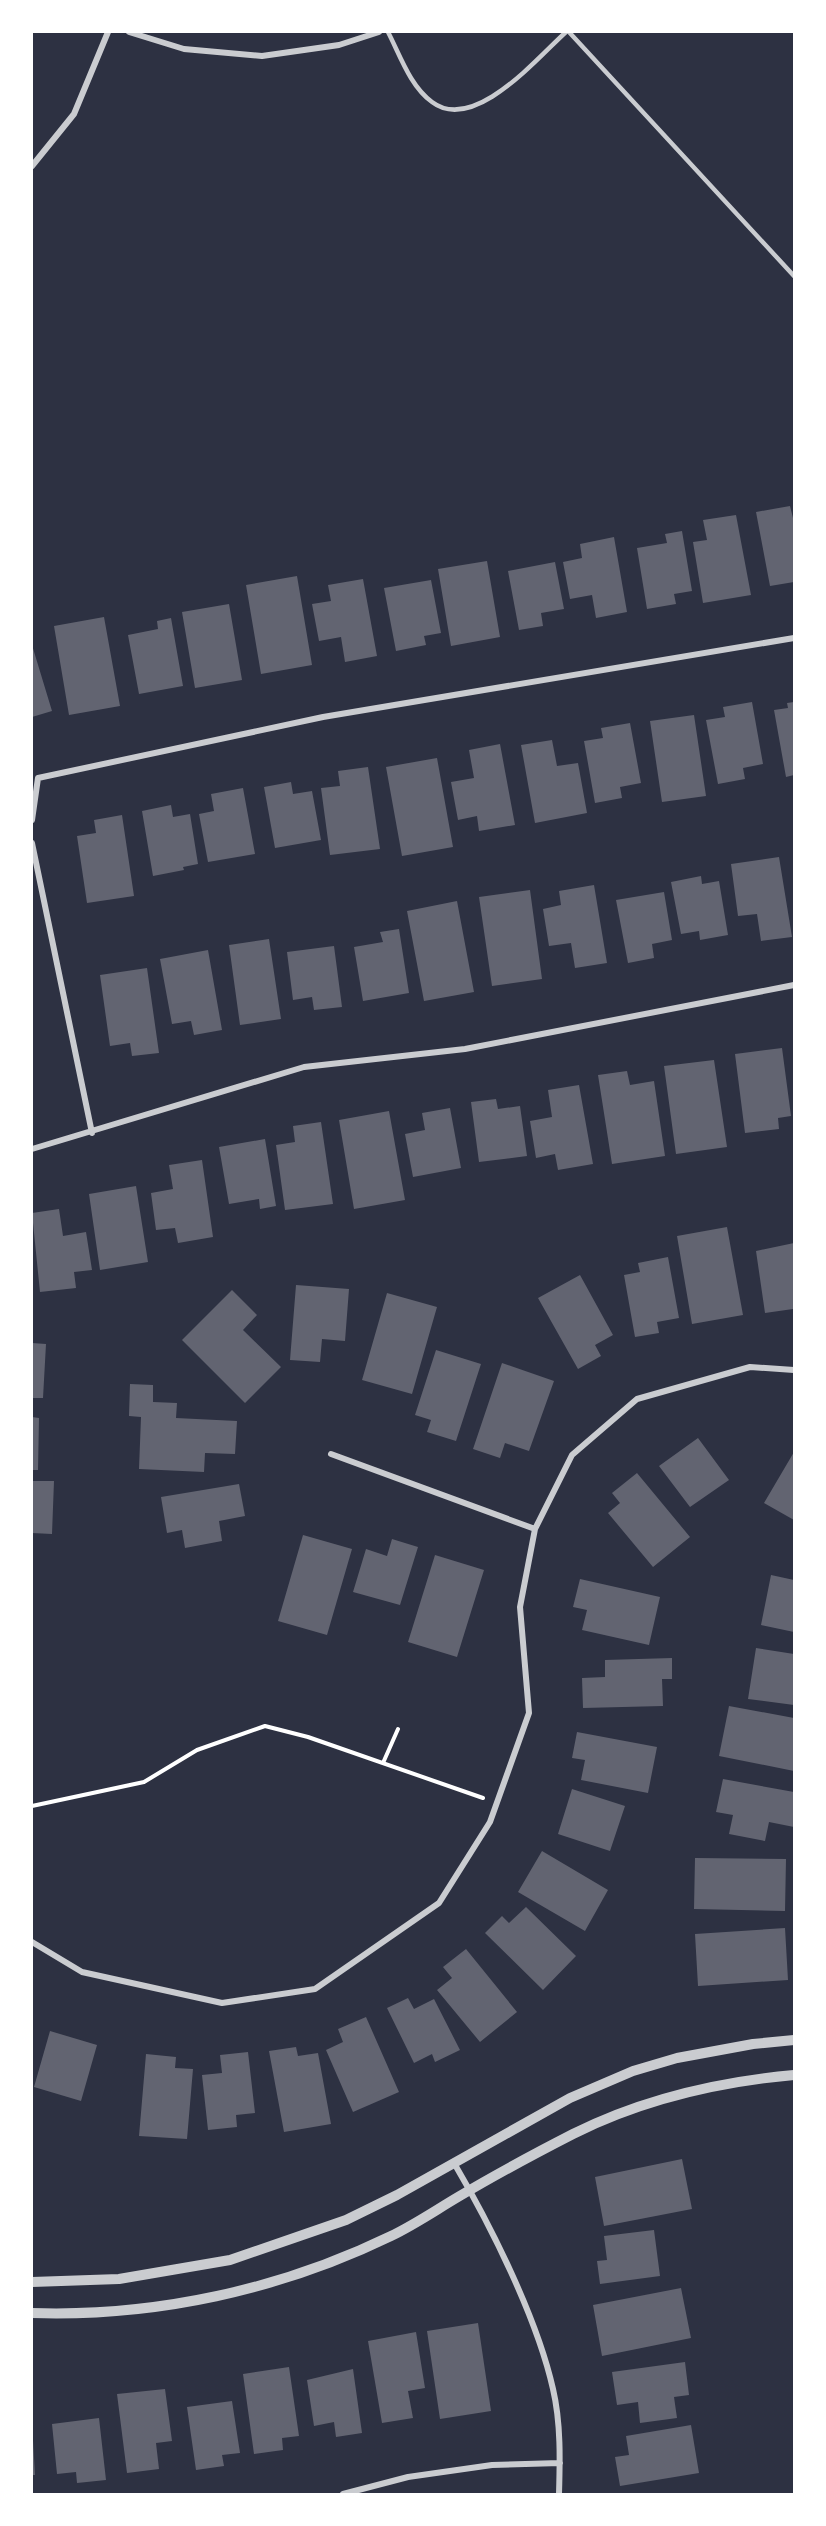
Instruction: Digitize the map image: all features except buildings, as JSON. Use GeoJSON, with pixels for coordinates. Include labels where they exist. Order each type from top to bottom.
{"type":"FeatureCollection","features":[{"type":"Feature","properties":{"kind":"street"},"geometry":{"type":"LineString","coordinates":[[32,166],[74,114],[108,32]]}},
{"type":"Feature","properties":{"kind":"street"},"geometry":{"type":"LineString","coordinates":[[129,32],[184,49],[262,56],[339,45],[379,32]]}},
{"type":"Feature","properties":{"kind":"street"},"geometry":{"type":"LineString","coordinates":[[32,820],[38,778],[323,717],[795,638]]}},
{"type":"Feature","properties":{"kind":"street"},"geometry":{"type":"LineString","coordinates":[[32,843],[92,1133]]}},
{"type":"Feature","properties":{"kind":"street"},"geometry":{"type":"LineString","coordinates":[[32,1149],[92,1133],[304,1067],[465,1049],[795,986]]}},
{"type":"Feature","properties":{"kind":"street"},"geometry":{"type":"LineString","coordinates":[[32,1942],[82,1972],[222,2003],[315,1989],[439,1903],[490,1821],[529,1713],[520,1607],[535,1529],[572,1455],[637,1399],[750,1367],[795,1370]]}},
{"type":"Feature","properties":{"kind":"street"},"geometry":{"type":"LineString","coordinates":[[331,1454],[535,1529]]}},
{"type":"Feature","properties":{"kind":"street"},"geometry":{"type":"LineString","coordinates":[[32,2282],[119,2279],[230,2260],[346,2220],[570,2098],[633,2071],[689,2056],[753,2044],[795,2040]]}},
{"type":"Feature","properties":{"kind":"street"},"geometry":{"type":"LineString","coordinates":[[32,2313],[78,2314],[182,2303],[278,2281],[319,2268],[393,2235],[574,2134],[658,2100],[699,2088],[795,2075]]}},
{"type":"Feature","properties":{"kind":"street"},"geometry":{"type":"LineString","coordinates":[[454,2163],[470,2190],[529,2314],[553,2390],[560,2463],[559,2494]]}},
{"type":"Feature","properties":{"kind":"street"},"geometry":{"type":"LineString","coordinates":[[343,2494],[408,2477],[492,2465],[560,2463]]}},
{"type":"Feature","properties":{"kind":"lane"},"geometry":{"type":"LineString","coordinates":[[388,32],[413,82],[433,104],[455,110],[477,106],[500,93],[567,32],[795,276]]}},
{"type":"Feature","properties":{"kind":"path"},"geometry":{"type":"LineString","coordinates":[[32,1806],[144,1782],[197,1750],[265,1726],[383,1763],[496,1804]]}},
{"type":"Feature","properties":{"kind":"path"},"geometry":{"type":"LineString","coordinates":[[383,1763],[398,1729]]}}]}
